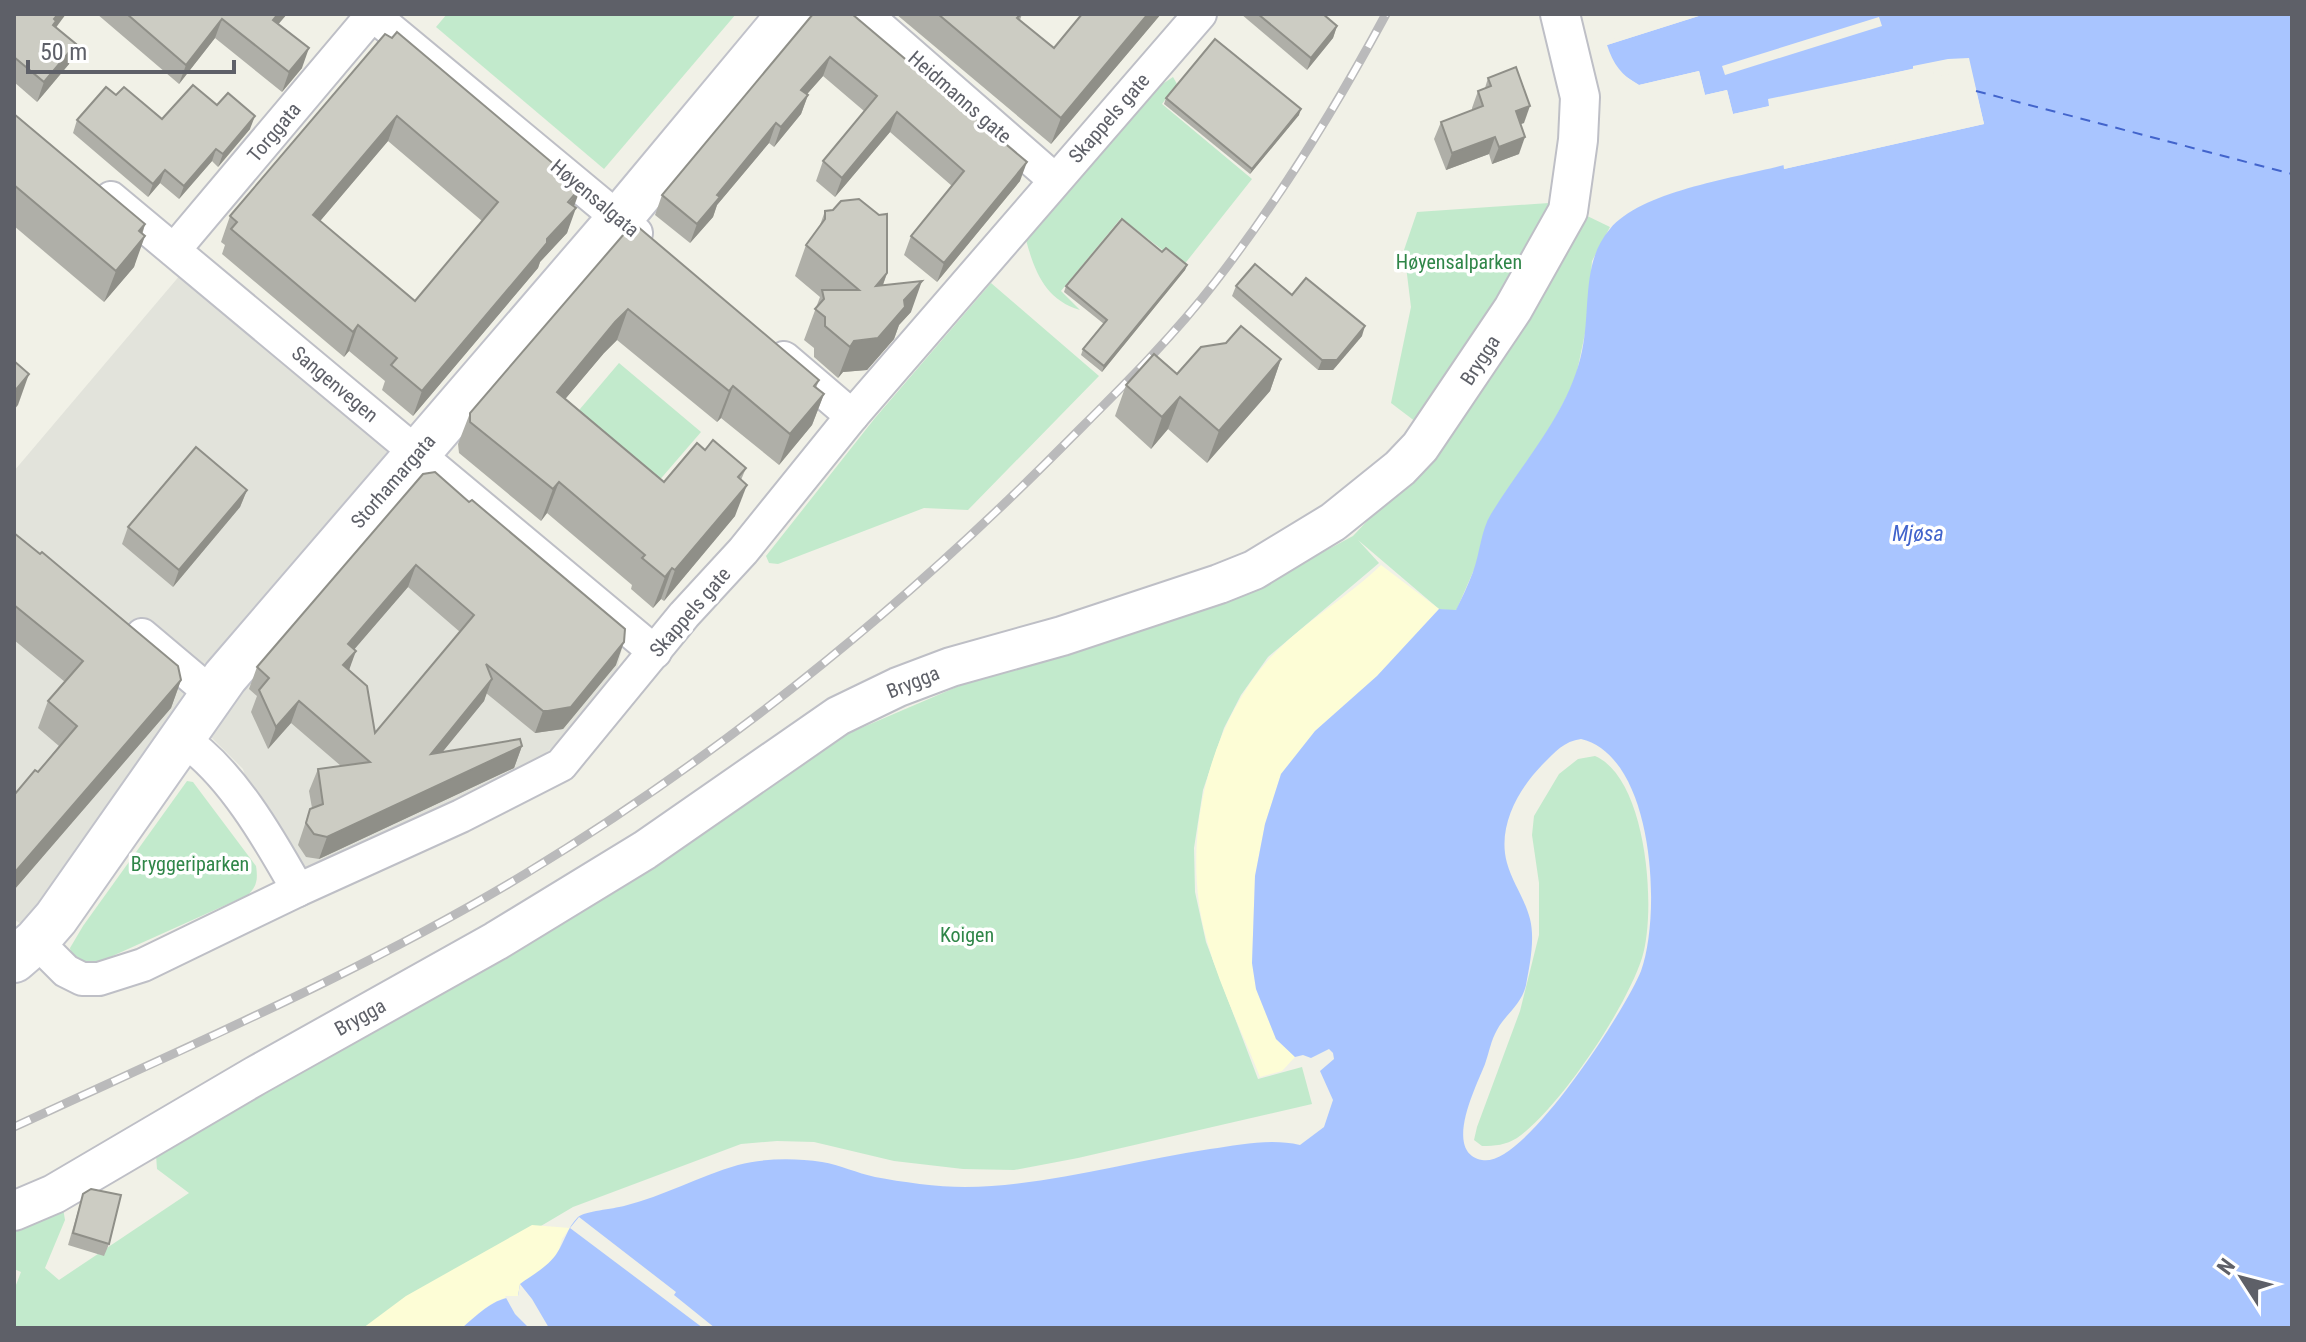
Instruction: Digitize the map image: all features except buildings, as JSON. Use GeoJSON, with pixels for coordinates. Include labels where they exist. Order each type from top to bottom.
{"type":"FeatureCollection","features":[{"type":"Feature","properties":{"kind":"main road","name":"Storhamargata"},"geometry":{"type":"LineString","coordinates":[[25,951],[56,918],[180,738],[261,633],[620,218],[790,14]]}},
{"type":"Feature","properties":{"kind":"street","name":"Høyensalgata"},"geometry":{"type":"LineString","coordinates":[[373,14],[659,253]]}},
{"type":"Feature","properties":{"kind":"street","name":"Torggata"},"geometry":{"type":"LineString","coordinates":[[174,250],[373,14]]}},
{"type":"Feature","properties":{"kind":"street","name":"Heidmanns gate"},"geometry":{"type":"LineString","coordinates":[[865,14],[1055,180]]}},
{"type":"Feature","properties":{"kind":"street","name":"Skappels gate"},"geometry":{"type":"LineString","coordinates":[[25,951],[86,980],[143,965],[461,816],[561,765],[684,615],[743,551],[852,416],[1200,14]]}},
{"type":"Feature","properties":{"kind":"street","name":"Brygga"},"geometry":{"type":"LineString","coordinates":[[14,1211],[54,1194],[496,941],[645,850],[838,716],[898,687],[951,667],[1062,636],[1219,584],[1254,570],[1333,522],[1400,468],[1420,447],[1513,309],[1568,211],[1578,140],[1580,97],[1560,14]]}},
{"type":"Feature","properties":{"kind":"street","name":"Sangenvegen"},"geometry":{"type":"LineString","coordinates":[[86,178],[655,652]]}},
{"type":"Feature","properties":{"kind":"street"},"geometry":{"type":"LineString","coordinates":[[767,343],[852,416]]}},
{"type":"Feature","properties":{"kind":"street"},"geometry":{"type":"LineString","coordinates":[[142,635],[212,694]]}},
{"type":"Feature","properties":{"kind":"street"},"geometry":{"type":"LineString","coordinates":[[180,738],[199,749],[239,798],[283,862],[298,890]]}},
{"type":"Feature","properties":{"kind":"shaded area"},"geometry":{"type":"Polygon","coordinates":[[[181,274],[624,640],[615,678],[540,758],[456,808],[309,872],[250,793],[243,769],[184,710],[30,931],[14,919],[14,471],[181,274]]]}},
{"type":"Feature","properties":{"kind":"green space"},"geometry":{"type":"Polygon","coordinates":[[[447,14],[736,14],[604,169],[436,27],[447,14]]]}},
{"type":"Feature","properties":{"kind":"green space"},"geometry":{"type":"Polygon","coordinates":[[[1173,77],[1177,84],[1162,104],[1252,179],[1183,266],[1121,218],[1061,291],[1080,310],[1068,305],[1044,284],[1026,240],[1152,91],[1173,77]]]}},
{"type":"Feature","properties":{"kind":"green space","name":"Høyensalparken"},"geometry":{"type":"Polygon","coordinates":[[[1549,203],[1505,289],[1416,422],[1391,403],[1411,307],[1404,250],[1417,212],[1549,203]]]}},
{"type":"Feature","properties":{"kind":"green space","name":"Koigen"},"geometry":{"type":"Polygon","coordinates":[[[1579,212],[1610,227],[1592,261],[1587,324],[1575,381],[1473,572],[1456,611],[1439,609],[1358,540],[1379,563],[1268,657],[1241,695],[1224,728],[1203,790],[1194,848],[1195,892],[1206,942],[1258,1079],[1302,1067],[1312,1104],[1014,1170],[963,1169],[894,1161],[814,1142],[741,1144],[573,1207],[369,1328],[14,1328],[14,1290],[21,1272],[14,1269],[14,1231],[63,1208],[65,1220],[45,1268],[59,1280],[189,1193],[157,1169],[156,1155],[833,740],[966,683],[1075,652],[1181,615],[1295,567],[1353,536],[1432,452],[1579,212]]]}},
{"type":"Feature","properties":{"kind":"green space"},"geometry":{"type":"Polygon","coordinates":[[[991,283],[1099,376],[968,510],[924,508],[778,564],[769,563],[766,556],[875,418],[991,283]]]}},
{"type":"Feature","properties":{"kind":"green space"},"geometry":{"type":"Polygon","coordinates":[[[619,363],[701,432],[651,490],[569,422],[619,363]]]}},
{"type":"Feature","properties":{"kind":"green space"},"geometry":{"type":"Polygon","coordinates":[[[1595,756],[1613,769],[1626,790],[1644,847],[1648,909],[1642,958],[1607,1029],[1552,1104],[1517,1138],[1500,1145],[1482,1146],[1474,1140],[1477,1127],[1520,1011],[1539,935],[1539,883],[1532,835],[1534,816],[1559,774],[1578,759],[1595,756]]]}},
{"type":"Feature","properties":{"kind":"green space","name":"Bryggeriparken"},"geometry":{"type":"Polygon","coordinates":[[[187,781],[193,782],[256,866],[257,879],[253,888],[248,895],[108,958],[90,964],[72,959],[70,948],[83,926],[187,781]]]}},
{"type":"Feature","properties":{"kind":"sand"},"geometry":{"type":"Polygon","coordinates":[[[1381,565],[1439,609],[1377,676],[1315,731],[1281,774],[1265,824],[1255,876],[1252,963],[1256,989],[1276,1039],[1295,1057],[1282,1071],[1260,1077],[1218,975],[1199,905],[1196,868],[1204,792],[1214,756],[1229,721],[1247,688],[1269,659],[1381,565]]]}},
{"type":"Feature","properties":{"kind":"sand"},"geometry":{"type":"Polygon","coordinates":[[[532,1225],[570,1228],[562,1239],[558,1253],[518,1296],[495,1302],[462,1328],[363,1328],[406,1296],[532,1225]]]}},
{"type":"Feature","properties":{"kind":"water","name":"Mjøsa"},"geometry":{"type":"Polygon","coordinates":[[[1705,14],[2292,14],[2292,1328],[462,1328],[495,1303],[518,1296],[520,1284],[554,1258],[578,1217],[639,1202],[738,1165],[769,1160],[801,1160],[829,1163],[875,1177],[908,1182],[954,1187],[996,1186],[1058,1178],[1244,1144],[1278,1142],[1300,1145],[1324,1127],[1333,1100],[1320,1071],[1334,1059],[1333,1053],[1329,1049],[1311,1058],[1303,1055],[1295,1057],[1276,1039],[1256,989],[1252,963],[1255,876],[1265,824],[1281,774],[1315,731],[1377,676],[1439,609],[1456,610],[1473,572],[1488,520],[1544,436],[1576,374],[1585,335],[1591,271],[1601,242],[1624,216],[1666,195],[1784,165],[1784,169],[1984,124],[1970,66],[1934,64],[1825,88],[1789,102],[1733,114],[1727,90],[1705,95],[1699,71],[1639,85],[1619,69],[1607,45],[1705,14]],[[1581,739],[1560,748],[1525,786],[1507,823],[1507,863],[1530,919],[1531,952],[1524,992],[1495,1034],[1466,1117],[1464,1145],[1470,1154],[1482,1160],[1500,1156],[1523,1139],[1547,1114],[1596,1049],[1641,971],[1651,913],[1646,840],[1638,805],[1624,774],[1605,751],[1581,739]]]}},
{"type":"Feature","properties":{"kind":"pier"},"geometry":{"type":"Polygon","coordinates":[[[1692,14],[1705,14],[1607,45],[1606,41],[1692,14]]]}},
{"type":"Feature","properties":{"kind":"pier"},"geometry":{"type":"Polygon","coordinates":[[[1879,17],[1882,26],[1725,75],[1722,66],[1879,17]]]}},
{"type":"Feature","properties":{"kind":"pier"},"geometry":{"type":"Polygon","coordinates":[[[1969,58],[1984,124],[1784,169],[1783,161],[1788,164],[1979,121],[1968,70],[1936,77],[1931,69],[1830,91],[1828,104],[1790,112],[1785,107],[1733,118],[1729,116],[1724,95],[1702,98],[1697,76],[1638,89],[1619,77],[1616,66],[1639,85],[1699,71],[1705,95],[1727,90],[1733,114],[1769,106],[1768,99],[1913,69],[1913,66],[1969,58]]]}},
{"type":"Feature","properties":{"kind":"pier"},"geometry":{"type":"Polygon","coordinates":[[[579,1217],[676,1292],[674,1295],[715,1328],[703,1328],[570,1228],[579,1217]]]}},
{"type":"Feature","properties":{"kind":"pier"},"geometry":{"type":"Polygon","coordinates":[[[520,1284],[549,1328],[529,1328],[515,1314],[505,1296],[518,1296],[520,1284]]]}},
{"type":"Feature","properties":{"kind":"ferry route"},"geometry":{"type":"LineString","coordinates":[[1976,91],[2292,174]]}},
{"type":"Feature","properties":{"kind":"railway"},"geometry":{"type":"LineString","coordinates":[[14,1127],[273,1007],[464,910],[599,827],[671,778],[810,674],[943,561],[1007,501],[1182,323],[1240,249],[1285,184],[1386,14]]}}]}
